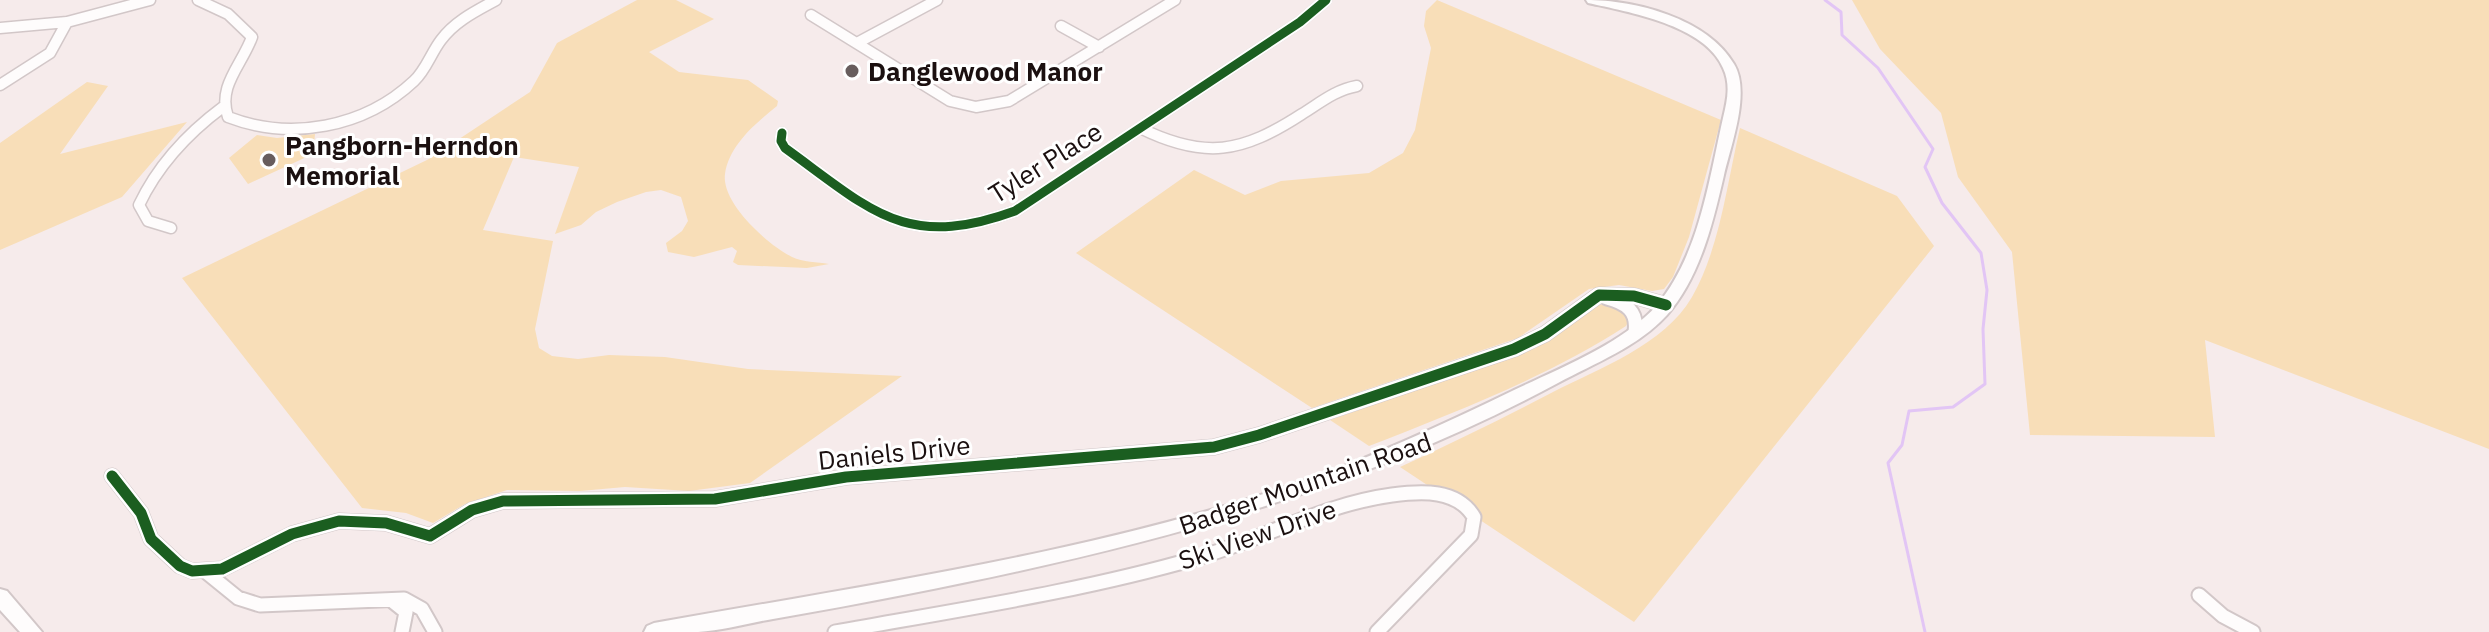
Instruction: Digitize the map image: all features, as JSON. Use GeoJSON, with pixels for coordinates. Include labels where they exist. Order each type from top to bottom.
{"type":"FeatureCollection","features":[{"type":"Feature","properties":{"kind":"main road","name":"Badger Mountain Road"},"geometry":{"type":"LineString","coordinates":[[654,632],[1087,550],[1242,509],[1340,476],[1441,435],[1491,412],[1635,332],[1666,305],[1684,277],[1721,157],[1735,85],[1729,67],[1718,53],[1689,29],[1650,13],[1592,0]]}},
{"type":"Feature","properties":{"kind":"main road"},"geometry":{"type":"LineString","coordinates":[[0,597],[32,632]]}},
{"type":"Feature","properties":{"kind":"street"},"geometry":{"type":"LineString","coordinates":[[0,28],[67,22],[150,0]]}},
{"type":"Feature","properties":{"kind":"street"},"geometry":{"type":"LineString","coordinates":[[198,0],[219,7],[242,23],[252,37],[249,51],[223,91],[223,107],[228,117],[256,128],[290,131],[357,114],[394,96],[414,81],[444,36],[466,15],[496,0]]}},
{"type":"Feature","properties":{"kind":"street"},"geometry":{"type":"LineString","coordinates":[[857,43],[937,0]]}},
{"type":"Feature","properties":{"kind":"street"},"geometry":{"type":"LineString","coordinates":[[811,15],[950,101],[976,107],[1009,101],[1175,0]]}},
{"type":"Feature","properties":{"kind":"street","name":"Tyler Place"},"geometry":{"type":"LineString","coordinates":[[782,133],[781,141],[785,148],[888,219],[920,229],[950,230],[984,224],[1015,211],[1300,22],[1326,0]]}},
{"type":"Feature","properties":{"kind":"street"},"geometry":{"type":"LineString","coordinates":[[0,85],[50,53],[67,22]]}},
{"type":"Feature","properties":{"kind":"street"},"geometry":{"type":"LineString","coordinates":[[1061,26],[1099,47]]}},
{"type":"Feature","properties":{"kind":"street"},"geometry":{"type":"LineString","coordinates":[[1140,128],[1183,147],[1237,147],[1266,139],[1339,89],[1357,86]]}},
{"type":"Feature","properties":{"kind":"street"},"geometry":{"type":"LineString","coordinates":[[171,228],[148,221],[139,205],[148,184],[205,120],[223,107]]}},
{"type":"Feature","properties":{"kind":"street","name":"Daniels Drive"},"geometry":{"type":"LineString","coordinates":[[206,572],[222,569],[278,540],[316,526],[365,520],[430,536],[466,513],[503,501],[715,499],[858,475],[1214,447],[1259,435],[1514,349],[1545,334],[1599,295],[1634,296],[1666,305]]}},
{"type":"Feature","properties":{"kind":"street"},"geometry":{"type":"LineString","coordinates":[[1582,306],[1604,298],[1625,304],[1637,318],[1635,332]]}},
{"type":"Feature","properties":{"kind":"street"},"geometry":{"type":"LineString","coordinates":[[112,476],[141,513],[148,535],[156,545],[183,568],[206,572],[238,598],[260,605],[404,599],[417,604],[435,632]]}},
{"type":"Feature","properties":{"kind":"street","name":"Ski View Drive"},"geometry":{"type":"LineString","coordinates":[[835,632],[1186,561],[1248,542],[1339,506],[1370,498],[1433,493],[1465,504],[1474,517],[1471,535],[1377,632]]}},
{"type":"Feature","properties":{"kind":"street"},"geometry":{"type":"LineString","coordinates":[[2199,595],[2223,616],[2253,632]]}},
{"type":"Feature","properties":{"kind":"street"},"geometry":{"type":"LineString","coordinates":[[384,598],[396,602],[406,612],[402,632]]}},
{"type":"Feature","properties":{"kind":"shaded area"},"geometry":{"type":"Polygon","coordinates":[[[637,0],[676,0],[714,19],[649,52],[679,72],[748,80],[778,101],[777,106],[752,127],[732,154],[725,174],[730,198],[748,222],[782,251],[796,259],[829,264],[807,268],[738,265],[733,262],[737,251],[732,247],[694,257],[668,252],[666,243],[682,231],[688,221],[681,197],[661,190],[617,202],[596,212],[581,225],[555,234],[579,167],[514,157],[483,230],[553,241],[535,329],[539,348],[552,356],[578,359],[609,355],[665,357],[748,369],[902,376],[750,483],[689,491],[625,487],[580,491],[507,490],[465,504],[433,523],[406,513],[362,508],[182,278],[429,159],[530,92],[557,43],[637,0]]]}},
{"type":"Feature","properties":{"kind":"shaded area"},"geometry":{"type":"Polygon","coordinates":[[[1437,0],[1721,120],[1689,237],[1673,277],[1664,289],[1652,291],[1619,285],[1589,289],[1518,338],[1312,408],[1076,253],[1194,170],[1245,195],[1281,181],[1369,173],[1403,153],[1415,130],[1431,48],[1424,26],[1426,11],[1437,0]]]}},
{"type":"Feature","properties":{"kind":"shaded area"},"geometry":{"type":"Polygon","coordinates":[[[1852,0],[2489,0],[2489,449],[2205,340],[2215,437],[2030,435],[2012,252],[1958,177],[1941,113],[1880,49],[1852,0]]]}},
{"type":"Feature","properties":{"kind":"shaded area"},"geometry":{"type":"Polygon","coordinates":[[[87,82],[108,86],[60,154],[187,122],[122,197],[0,250],[0,143],[87,82]]]}},
{"type":"Feature","properties":{"kind":"shaded area"},"geometry":{"type":"Polygon","coordinates":[[[1740,128],[1897,196],[1934,246],[1634,622],[1400,467],[1630,354],[1665,329],[1680,314],[1702,278],[1722,215],[1740,128]]]}},
{"type":"Feature","properties":{"kind":"shaded area"},"geometry":{"type":"Polygon","coordinates":[[[315,134],[313,154],[248,184],[229,158],[257,135],[277,138],[315,134]]]}},
{"type":"Feature","properties":{"kind":"shaded area"},"geometry":{"type":"Polygon","coordinates":[[[1610,302],[1625,308],[1629,320],[1626,326],[1565,361],[1468,407],[1369,446],[1330,420],[1536,348],[1595,306],[1610,302]]]}},
{"type":"Feature","properties":{"kind":"waterway"},"geometry":{"type":"LineString","coordinates":[[1825,0],[1841,12],[1842,35],[1878,68],[1933,149],[1925,167],[1942,203],[1981,253],[1987,290],[1983,329],[1985,384],[1953,407],[1909,411],[1902,445],[1888,463],[1925,632]]}},
{"type":"Feature","properties":{"kind":"cycle path"},"geometry":{"type":"LineString","coordinates":[[782,133],[781,141],[785,148],[866,205],[892,218],[918,227],[947,229],[979,224],[1015,211],[1300,22],[1326,0]]}},
{"type":"Feature","properties":{"kind":"cycle path"},"geometry":{"type":"LineString","coordinates":[[112,476],[141,513],[151,539],[180,566],[192,571],[222,569],[292,534],[339,521],[386,523],[430,536],[472,510],[503,501],[715,499],[846,477],[1214,447],[1259,435],[1514,349],[1545,334],[1599,295],[1634,296],[1666,305]]}},
{"type":"Feature","properties":{"kind":"place","name":"Danglewood Manor"},"geometry":{"type":"Point","coordinates":[852,71]}},
{"type":"Feature","properties":{"kind":"place","name":"Pangborn-Herndon Memorial"},"geometry":{"type":"Point","coordinates":[269,160]}}]}
